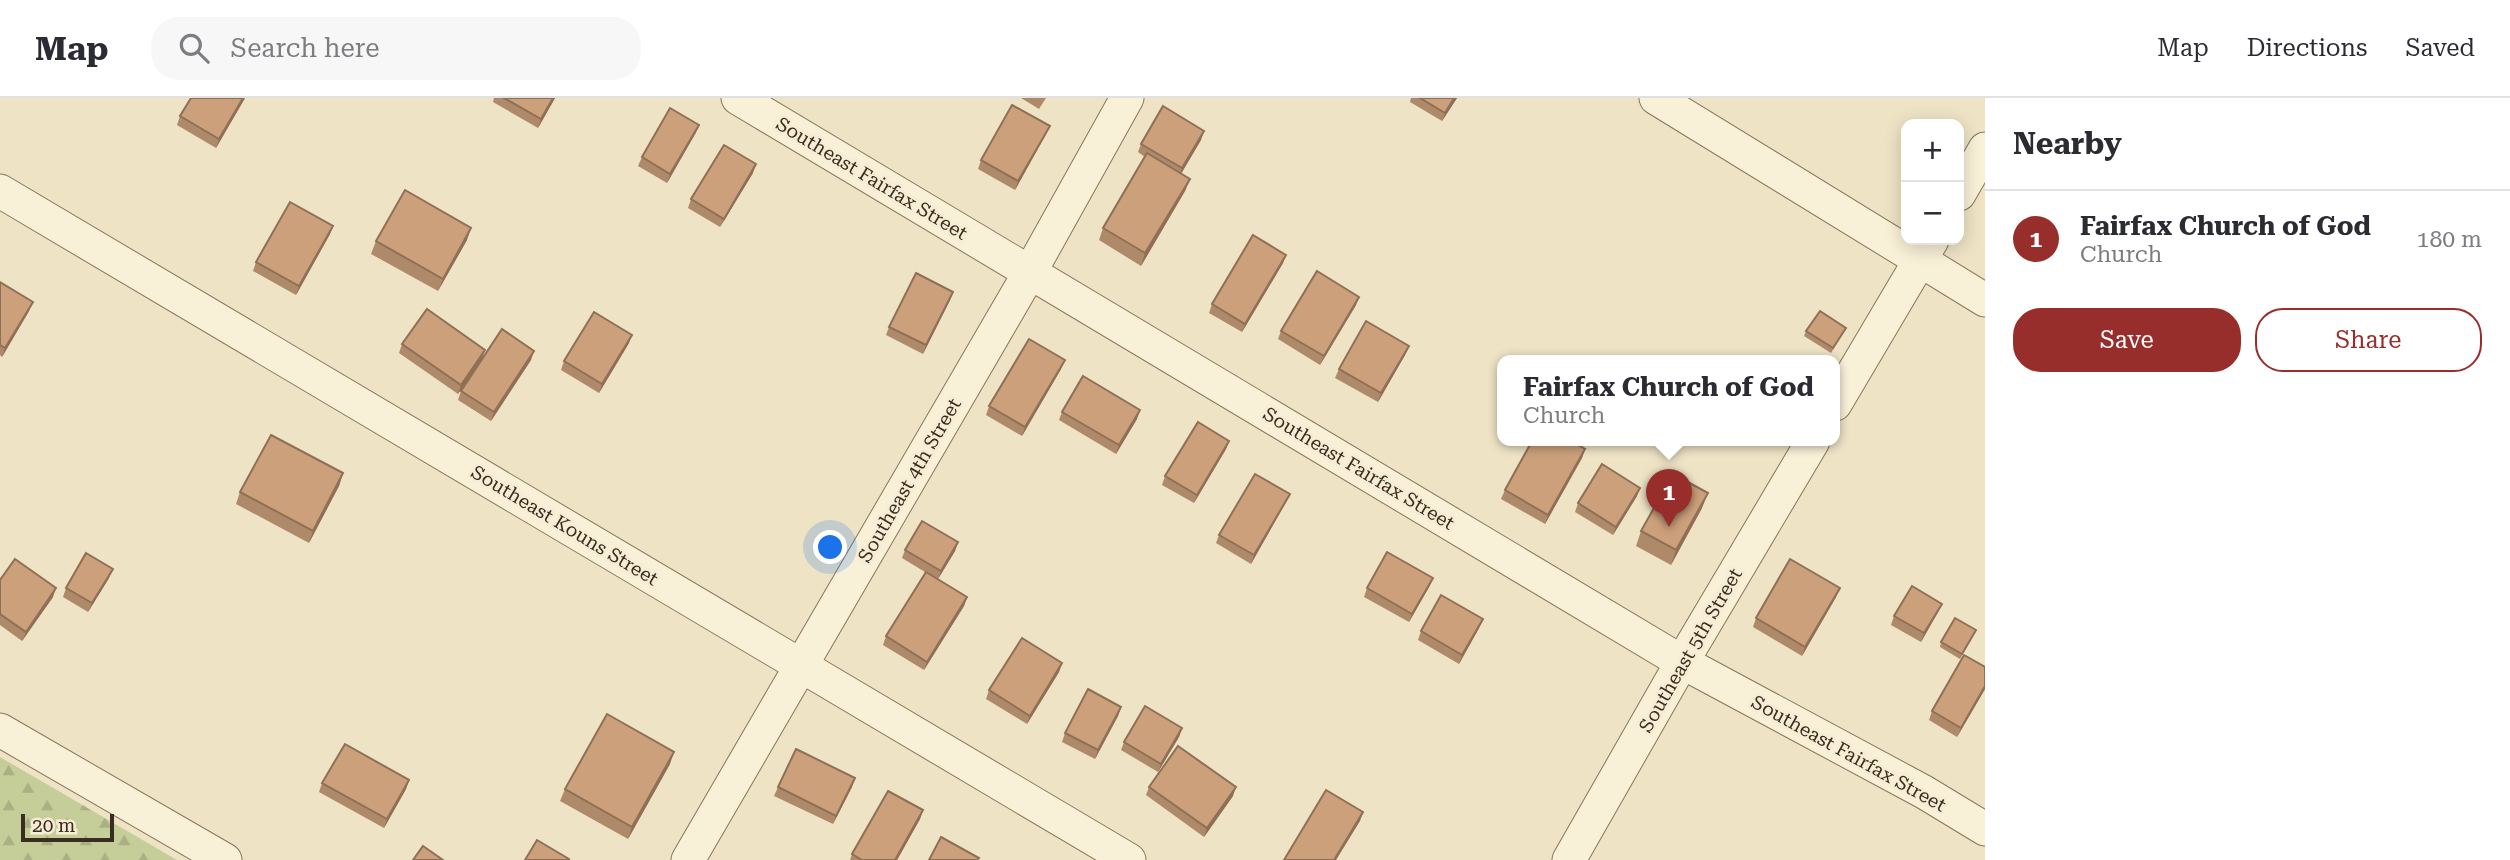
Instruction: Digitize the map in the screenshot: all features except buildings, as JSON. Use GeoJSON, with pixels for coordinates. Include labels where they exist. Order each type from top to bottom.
{"type":"FeatureCollection","features":[{"type":"Feature","properties":{"kind":"street","name":"Southeast Fairfax Street"},"geometry":{"type":"LineString","coordinates":[[738,98],[1682,662],[1924,792],[1985,829]]}},
{"type":"Feature","properties":{"kind":"street","name":"Southeast 4th Street"},"geometry":{"type":"LineString","coordinates":[[688,860],[1030,272],[1127,98]]}},
{"type":"Feature","properties":{"kind":"street"},"geometry":{"type":"LineString","coordinates":[[1656,98],[1926,251],[1985,300]]}},
{"type":"Feature","properties":{"kind":"street"},"geometry":{"type":"LineString","coordinates":[[1964,185],[1985,149]]}},
{"type":"Feature","properties":{"kind":"street","name":"Southeast Kouns Street"},"geometry":{"type":"LineString","coordinates":[[0,191],[1129,860]]}},
{"type":"Feature","properties":{"kind":"street"},"geometry":{"type":"LineString","coordinates":[[1840,396],[1926,251]]}},
{"type":"Feature","properties":{"kind":"street","name":"Southeast 5th Street"},"geometry":{"type":"LineString","coordinates":[[1569,860],[1810,446]]}},
{"type":"Feature","properties":{"kind":"street"},"geometry":{"type":"LineString","coordinates":[[0,730],[225,860]]}},
{"type":"Feature","properties":{"kind":"green space"},"geometry":{"type":"Polygon","coordinates":[[[0,757],[177,860],[0,860],[0,757]]]}},
{"type":"Feature","properties":{"kind":"place","name":"Fairfax Church of God"},"geometry":{"type":"Point","coordinates":[1669,527]}}]}
